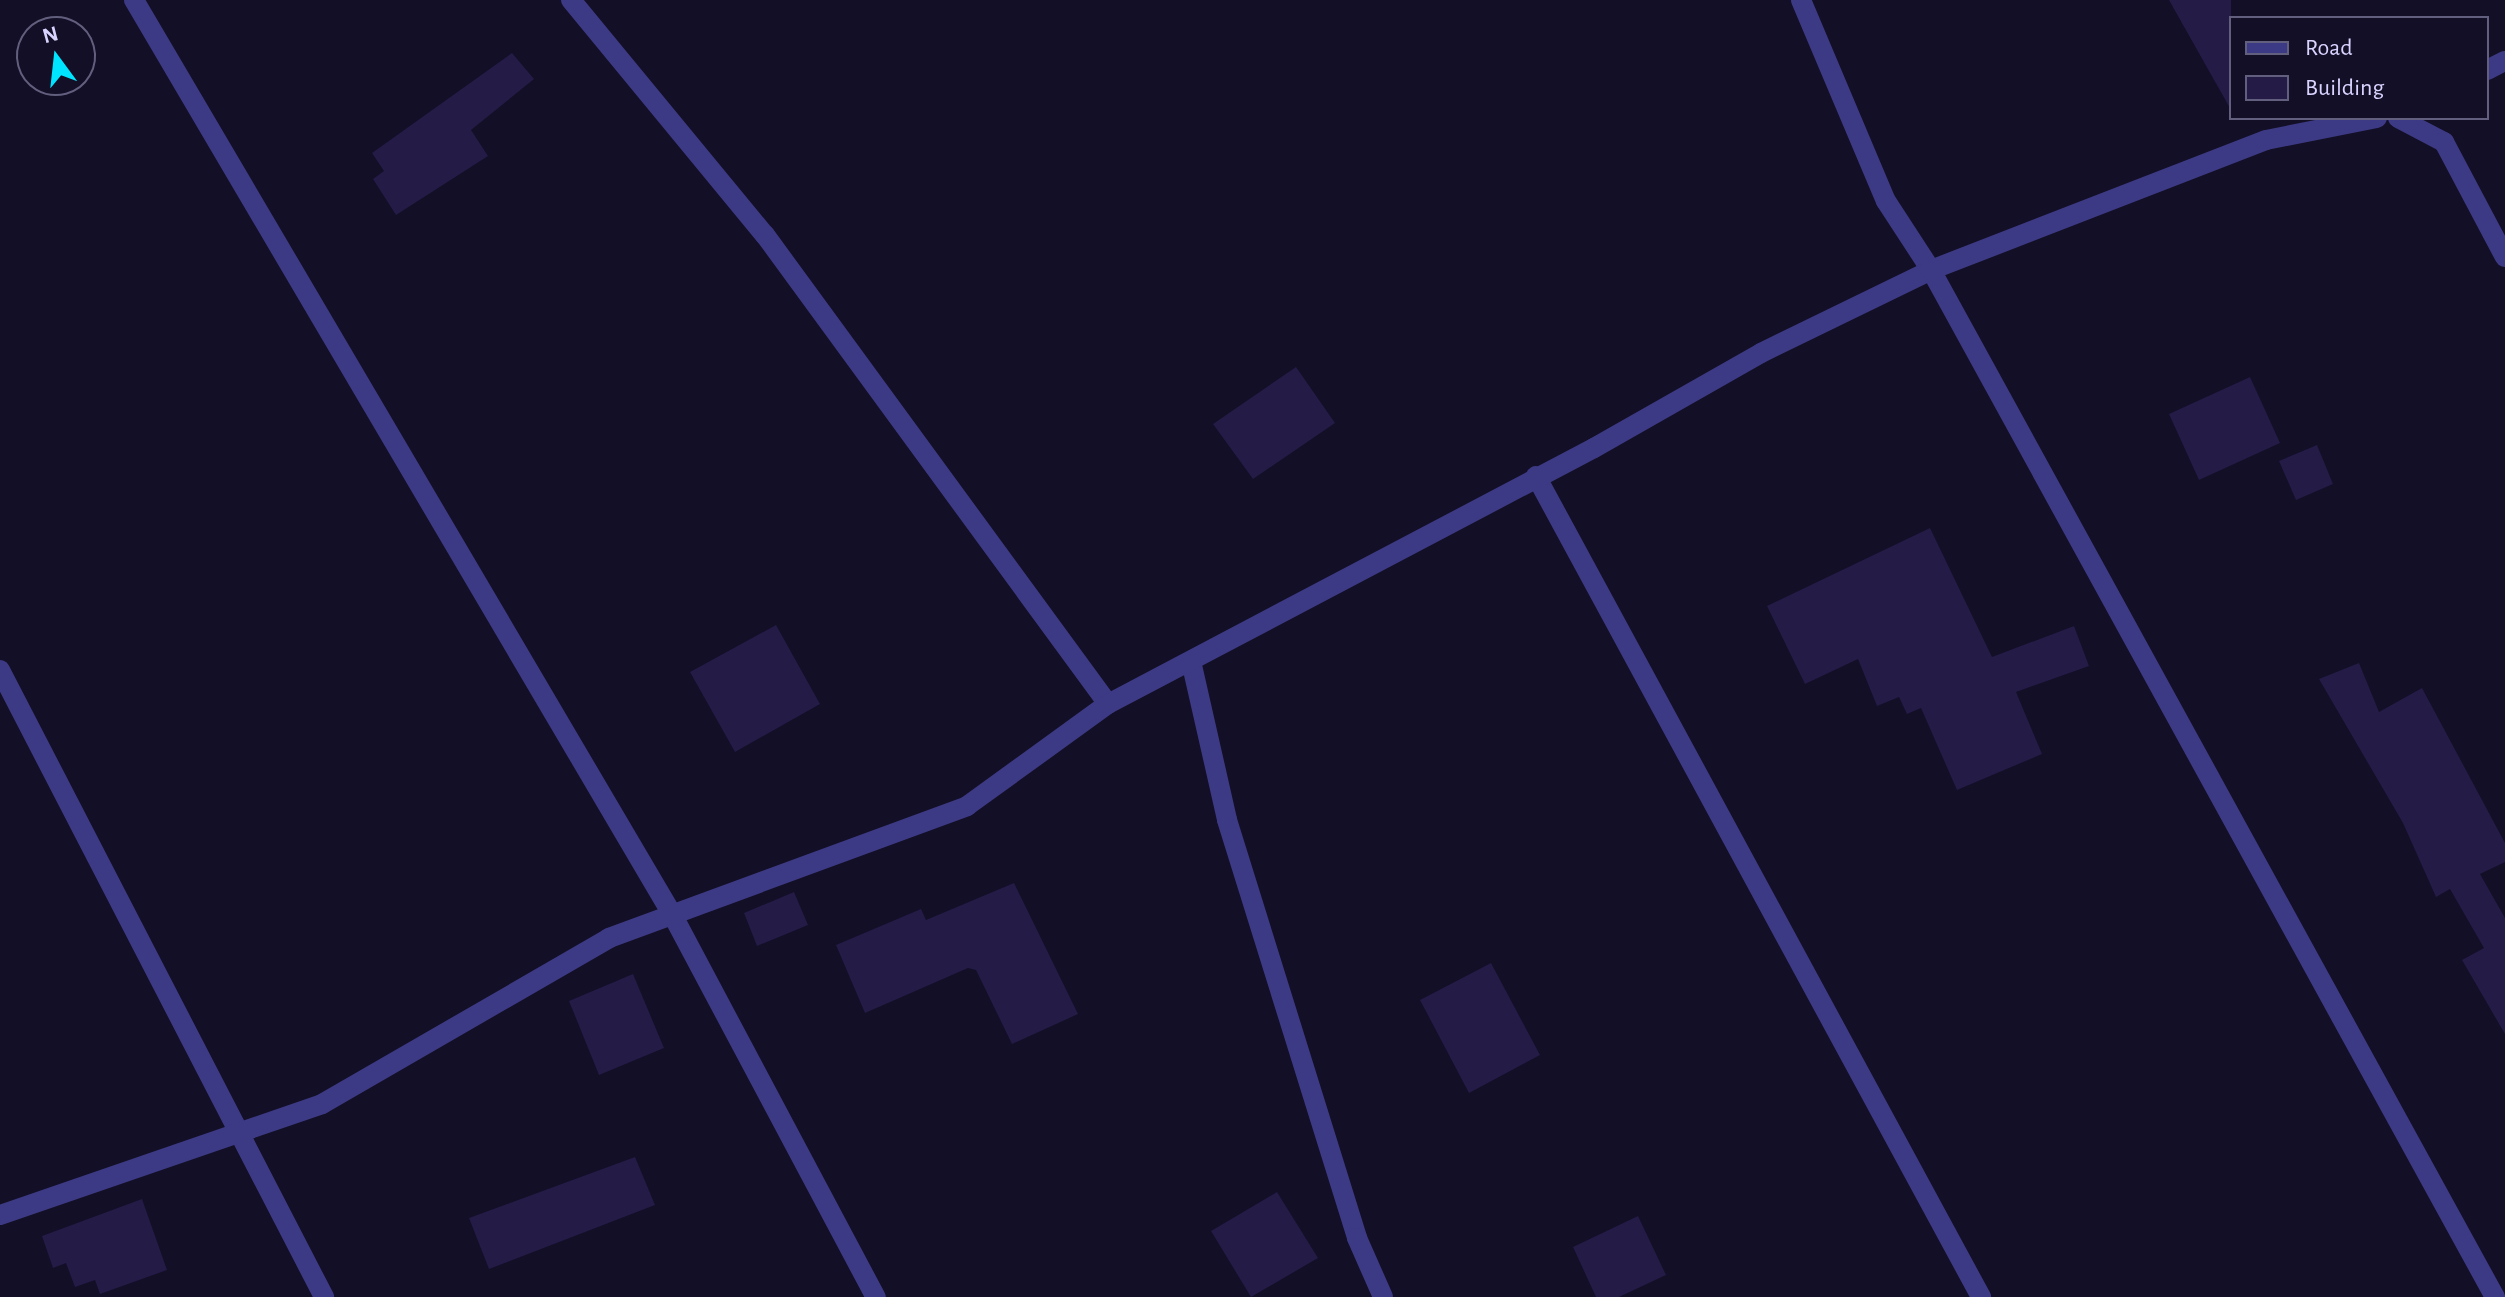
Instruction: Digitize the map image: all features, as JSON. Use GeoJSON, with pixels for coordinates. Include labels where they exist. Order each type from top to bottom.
{"type":"FeatureCollection","features":[{"type":"Feature","properties":{"kind":"street"},"geometry":{"type":"LineString","coordinates":[[134,0],[672,914],[876,1297]]}},
{"type":"Feature","properties":{"kind":"street"},"geometry":{"type":"LineString","coordinates":[[571,0],[765,235],[1108,704]]}},
{"type":"Feature","properties":{"kind":"street"},"geometry":{"type":"LineString","coordinates":[[1801,0],[1886,201],[1931,270],[2495,1297]]}},
{"type":"Feature","properties":{"kind":"street"},"geometry":{"type":"LineString","coordinates":[[5,1217],[322,1104],[609,938],[967,806],[1108,704],[1761,353],[1931,270],[2266,140],[2367,120]]}},
{"type":"Feature","properties":{"kind":"street"},"geometry":{"type":"LineString","coordinates":[[2402,120],[2444,142],[2505,257]]}},
{"type":"Feature","properties":{"kind":"street"},"geometry":{"type":"LineString","coordinates":[[1536,476],[1981,1297]]}},
{"type":"Feature","properties":{"kind":"street"},"geometry":{"type":"LineString","coordinates":[[1191,661],[1227,820],[1357,1238],[1383,1297]]}},
{"type":"Feature","properties":{"kind":"street"},"geometry":{"type":"LineString","coordinates":[[0,670],[243,1132],[324,1297]]}},
{"type":"Feature","properties":{"kind":"building"},"geometry":{"type":"Polygon","coordinates":[[[2169,0],[2231,0],[2229,106],[2169,0]]]}},
{"type":"Feature","properties":{"kind":"building"},"geometry":{"type":"Polygon","coordinates":[[[512,53],[534,79],[471,130],[488,156],[396,215],[373,179],[384,171],[372,153],[512,53]]]}},
{"type":"Feature","properties":{"kind":"building"},"geometry":{"type":"Polygon","coordinates":[[[1296,367],[1335,423],[1253,479],[1213,424],[1296,367]]]}},
{"type":"Feature","properties":{"kind":"building"},"geometry":{"type":"Polygon","coordinates":[[[2250,377],[2280,443],[2199,480],[2169,414],[2250,377]]]}},
{"type":"Feature","properties":{"kind":"building"},"geometry":{"type":"Polygon","coordinates":[[[2317,445],[2333,484],[2296,500],[2279,461],[2317,445]]]}},
{"type":"Feature","properties":{"kind":"building"},"geometry":{"type":"Polygon","coordinates":[[[1930,528],[1992,657],[2074,626],[2089,666],[2016,692],[2042,754],[1957,790],[1921,708],[1907,714],[1899,697],[1877,706],[1858,659],[1805,684],[1767,606],[1930,528]]]}},
{"type":"Feature","properties":{"kind":"building"},"geometry":{"type":"Polygon","coordinates":[[[776,625],[820,704],[735,752],[690,672],[776,625]]]}},
{"type":"Feature","properties":{"kind":"building"},"geometry":{"type":"Polygon","coordinates":[[[2359,663],[2379,712],[2422,688],[2505,843],[2505,862],[2480,874],[2505,918],[2505,1034],[2462,960],[2484,948],[2450,889],[2436,897],[2403,823],[2319,679],[2359,663]]]}},
{"type":"Feature","properties":{"kind":"building"},"geometry":{"type":"Polygon","coordinates":[[[1014,883],[1078,1014],[1012,1044],[976,970],[968,968],[865,1013],[836,945],[921,909],[926,920],[1014,883]]]}},
{"type":"Feature","properties":{"kind":"building"},"geometry":{"type":"Polygon","coordinates":[[[794,892],[808,925],[757,946],[744,913],[794,892]]]}},
{"type":"Feature","properties":{"kind":"building"},"geometry":{"type":"Polygon","coordinates":[[[1491,963],[1540,1055],[1469,1093],[1420,1000],[1491,963]]]}},
{"type":"Feature","properties":{"kind":"building"},"geometry":{"type":"Polygon","coordinates":[[[633,974],[664,1048],[599,1075],[569,1001],[633,974]]]}},
{"type":"Feature","properties":{"kind":"building"},"geometry":{"type":"Polygon","coordinates":[[[635,1157],[655,1205],[489,1269],[469,1218],[635,1157]]]}},
{"type":"Feature","properties":{"kind":"building"},"geometry":{"type":"Polygon","coordinates":[[[1277,1192],[1318,1258],[1251,1297],[1211,1231],[1277,1192]]]}},
{"type":"Feature","properties":{"kind":"building"},"geometry":{"type":"Polygon","coordinates":[[[142,1199],[167,1270],[100,1294],[95,1280],[75,1287],[66,1263],[53,1268],[42,1236],[142,1199]]]}},
{"type":"Feature","properties":{"kind":"building"},"geometry":{"type":"Polygon","coordinates":[[[1638,1216],[1666,1275],[1619,1297],[1596,1297],[1573,1247],[1638,1216]]]}}]}
